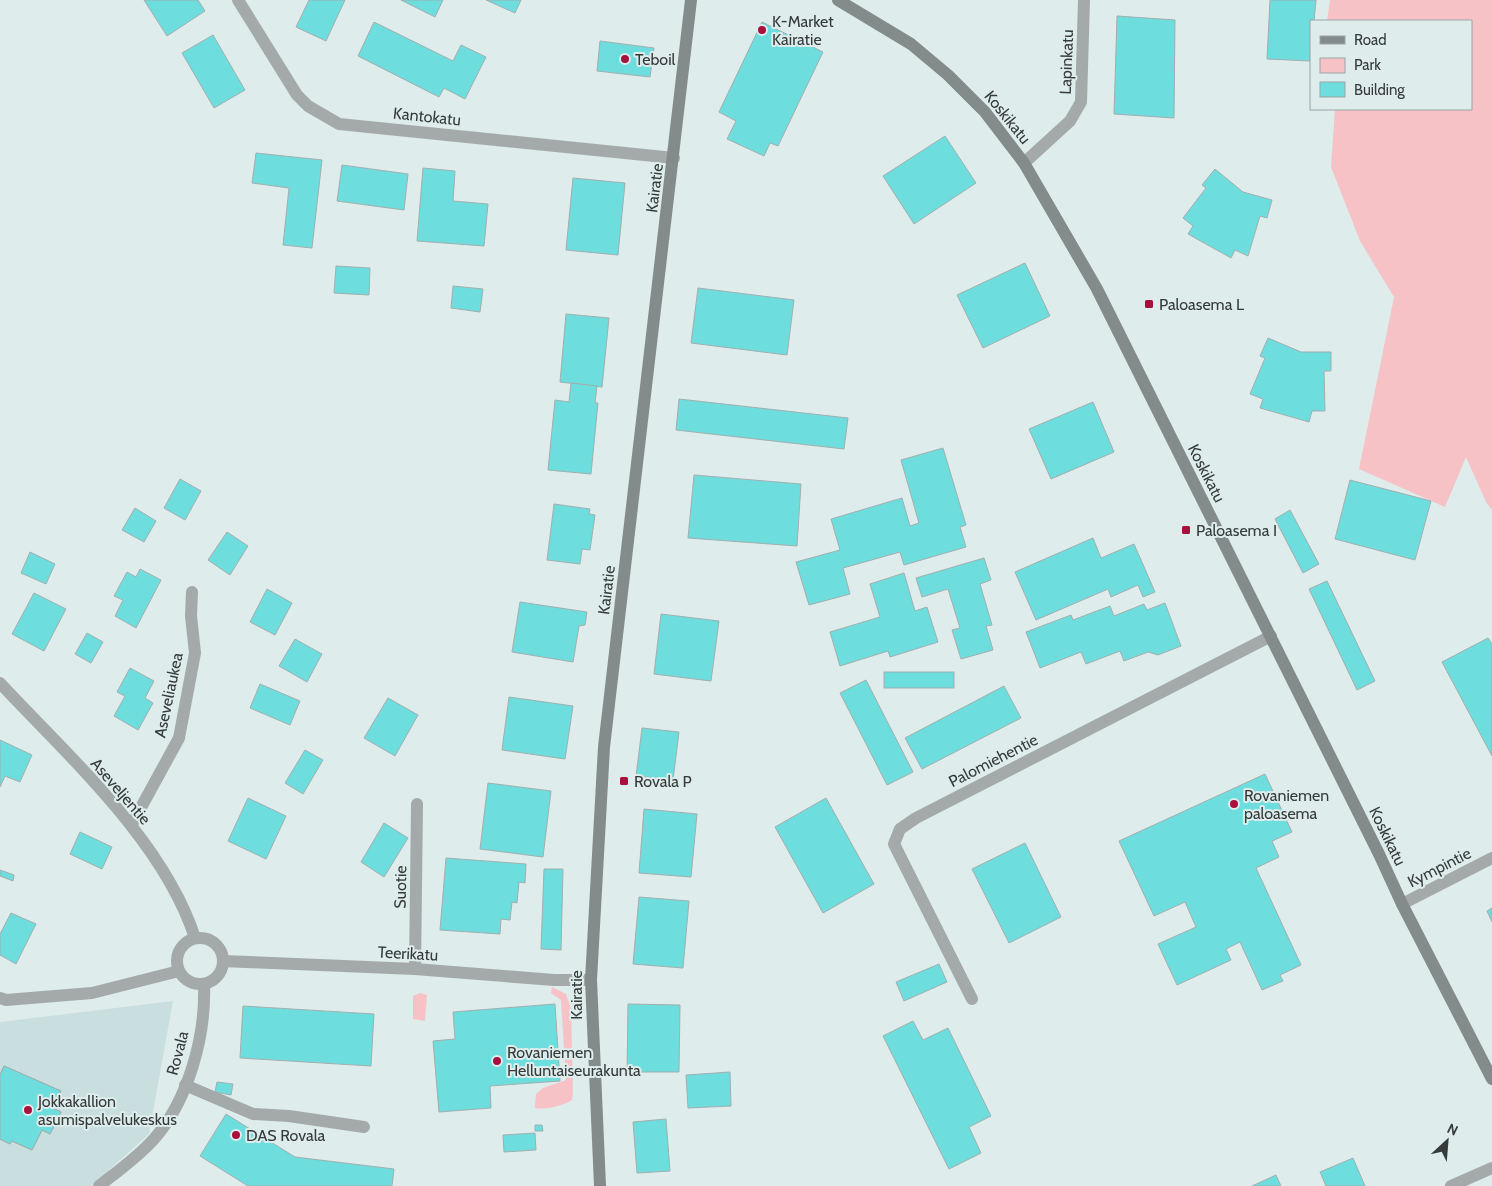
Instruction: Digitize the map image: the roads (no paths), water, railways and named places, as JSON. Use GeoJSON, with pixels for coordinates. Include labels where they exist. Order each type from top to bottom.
{"type":"FeatureCollection","features":[{"type":"Feature","properties":{"kind":"main road","name":"Kairatie"},"geometry":{"type":"LineString","coordinates":[[600,1186],[591,980],[604,747],[674,158],[690,0]]}},
{"type":"Feature","properties":{"kind":"main road","name":"Koskikatu"},"geometry":{"type":"LineString","coordinates":[[838,0],[911,44],[948,75],[985,112],[1024,163],[1097,289],[1380,854],[1402,904],[1492,1079]]}},
{"type":"Feature","properties":{"kind":"street","name":"Kantokatu"},"geometry":{"type":"LineString","coordinates":[[238,0],[297,95],[308,106],[339,124],[674,158]]}},
{"type":"Feature","properties":{"kind":"street","name":"Lapinkatu"},"geometry":{"type":"LineString","coordinates":[[1024,163],[1070,121],[1081,102],[1084,0]]}},
{"type":"Feature","properties":{"kind":"street","name":"Aseveliaukea"},"geometry":{"type":"LineString","coordinates":[[132,824],[179,738],[195,653],[190,616],[192,592]]}},
{"type":"Feature","properties":{"kind":"street","name":"Palomiehentie"},"geometry":{"type":"LineString","coordinates":[[972,999],[894,844],[900,830],[916,818],[1271,636]]}},
{"type":"Feature","properties":{"kind":"street","name":"Aseveljentie"},"geometry":{"type":"LineString","coordinates":[[0,683],[132,824],[170,881],[195,938]]}},
{"type":"Feature","properties":{"kind":"street","name":"Suotie"},"geometry":{"type":"LineString","coordinates":[[415,969],[418,804]]}},
{"type":"Feature","properties":{"kind":"street","name":"Kympintie"},"geometry":{"type":"LineString","coordinates":[[1402,904],[1492,858]]}},
{"type":"Feature","properties":{"kind":"street"},"geometry":{"type":"LineString","coordinates":[[202,937],[215,942],[222,954],[223,961],[216,978],[204,984],[190,982],[179,971],[177,964],[182,945],[195,938],[202,937]]}},
{"type":"Feature","properties":{"kind":"street","name":"Teerikatu"},"geometry":{"type":"LineString","coordinates":[[223,961],[415,969],[554,980],[591,980]]}},
{"type":"Feature","properties":{"kind":"street"},"geometry":{"type":"LineString","coordinates":[[0,998],[6,1000],[92,993],[179,971]]}},
{"type":"Feature","properties":{"kind":"street","name":"Rovala"},"geometry":{"type":"LineString","coordinates":[[99,1186],[131,1162],[156,1138],[179,1100],[195,1056],[205,1006],[204,984]]}},
{"type":"Feature","properties":{"kind":"street"},"geometry":{"type":"LineString","coordinates":[[185,1085],[253,1114],[289,1116],[364,1127]]}},
{"type":"Feature","properties":{"kind":"street"},"geometry":{"type":"LineString","coordinates":[[1450,1186],[1492,1168]]}},
{"type":"Feature","properties":{"kind":"place","name":"K-Market Kairatie"},"geometry":{"type":"Point","coordinates":[762,30]}},
{"type":"Feature","properties":{"kind":"place","name":"Teboil"},"geometry":{"type":"Point","coordinates":[625,59]}},
{"type":"Feature","properties":{"kind":"place","name":"Paloasema L"},"geometry":{"type":"Point","coordinates":[1149,304]}},
{"type":"Feature","properties":{"kind":"place","name":"Paloasema I"},"geometry":{"type":"Point","coordinates":[1186,530]}},
{"type":"Feature","properties":{"kind":"place","name":"Rovala P"},"geometry":{"type":"Point","coordinates":[624,781]}},
{"type":"Feature","properties":{"kind":"place","name":"Rovaniemen paloasema"},"geometry":{"type":"Point","coordinates":[1234,804]}},
{"type":"Feature","properties":{"kind":"place","name":"Rovaniemen Helluntaiseurakunta"},"geometry":{"type":"Point","coordinates":[497,1061]}},
{"type":"Feature","properties":{"kind":"place","name":"Jokkakallion asumispalvelukeskus"},"geometry":{"type":"Point","coordinates":[28,1110]}},
{"type":"Feature","properties":{"kind":"place","name":"DAS Rovala"},"geometry":{"type":"Point","coordinates":[236,1135]}}]}
